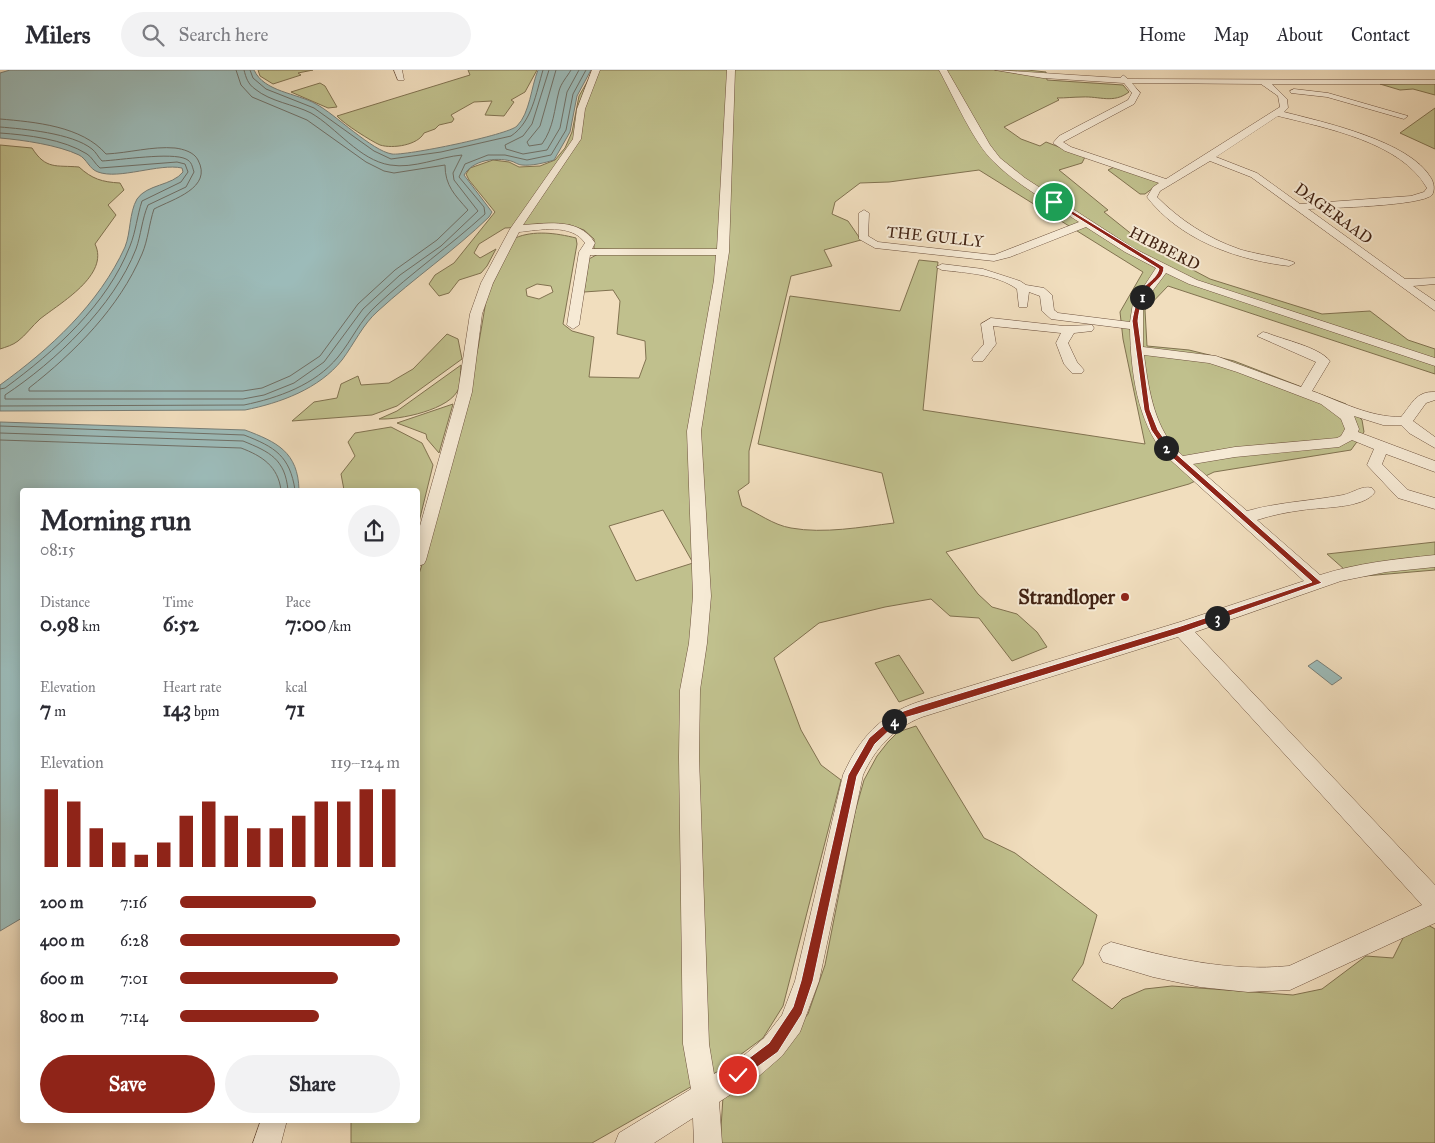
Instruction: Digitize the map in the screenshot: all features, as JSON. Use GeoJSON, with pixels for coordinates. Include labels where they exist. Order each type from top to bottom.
{"type":"FeatureCollection","features":[{"type":"Feature","properties":{"kind":"street"},"geometry":{"type":"LineString","coordinates":[[420,553],[465,392],[476,314],[487,283],[515,229],[577,139],[581,110],[596,70]]}},
{"type":"Feature","properties":{"kind":"street"},"geometry":{"type":"LineString","coordinates":[[708,1143],[706,1096],[696,1044],[689,757],[690,690],[698,643],[702,596],[694,431],[712,334],[723,252],[731,70]]}},
{"type":"Feature","properties":{"kind":"street"},"geometry":{"type":"LineString","coordinates":[[991,70],[1015,71]]}},
{"type":"Feature","properties":{"kind":"street"},"geometry":{"type":"LineString","coordinates":[[999,70],[1125,79],[1260,80],[1297,77],[1402,79],[1423,82],[1435,80]]}},
{"type":"Feature","properties":{"kind":"street","name":"HIBBERD"},"geometry":{"type":"LineString","coordinates":[[945,71],[986,146],[1006,167],[1086,223],[1162,268],[1214,289],[1435,362]]}},
{"type":"Feature","properties":{"kind":"street"},"geometry":{"type":"LineString","coordinates":[[1402,79],[1415,77],[1435,80]]}},
{"type":"Feature","properties":{"kind":"street"},"geometry":{"type":"LineString","coordinates":[[1125,79],[1136,93],[1132,102],[1062,138],[1058,143],[1068,149],[1167,183]]}},
{"type":"Feature","properties":{"kind":"street"},"geometry":{"type":"LineString","coordinates":[[1260,80],[1276,91],[1285,102],[1284,108],[1208,158],[1156,189],[1152,197],[1186,227],[1210,239],[1257,259],[1289,263]]}},
{"type":"Feature","properties":{"kind":"street"},"geometry":{"type":"LineString","coordinates":[[1276,91],[1328,95],[1404,116]]}},
{"type":"Feature","properties":{"kind":"street"},"geometry":{"type":"LineString","coordinates":[[1278,113],[1346,132],[1395,152],[1411,163],[1430,182],[1432,191],[1432,196],[1412,199],[1299,207]]}},
{"type":"Feature","properties":{"kind":"street","name":"DAGERAAD"},"geometry":{"type":"LineString","coordinates":[[1208,158],[1254,175],[1435,307]]}},
{"type":"Feature","properties":{"kind":"street","name":"THE GULLY"},"geometry":{"type":"LineString","coordinates":[[864,213],[862,234],[866,240],[882,247],[994,258],[1086,223]]}},
{"type":"Feature","properties":{"kind":"street"},"geometry":{"type":"LineString","coordinates":[[515,229],[559,227],[574,229],[589,238],[590,243],[585,252],[573,325]]}},
{"type":"Feature","properties":{"kind":"street"},"geometry":{"type":"LineString","coordinates":[[585,252],[723,252]]}},
{"type":"Feature","properties":{"kind":"street"},"geometry":{"type":"LineString","coordinates":[[942,267],[983,272],[1016,283],[1022,288],[1044,292],[1048,311],[1055,316],[1135,330]]}},
{"type":"Feature","properties":{"kind":"street"},"geometry":{"type":"LineString","coordinates":[[1162,268],[1160,275],[1145,290],[1141,299],[1135,330],[1150,420],[1160,440],[1180,461],[1318,583]]}},
{"type":"Feature","properties":{"kind":"street"},"geometry":{"type":"LineString","coordinates":[[1402,283],[1435,281]]}},
{"type":"Feature","properties":{"kind":"street"},"geometry":{"type":"LineString","coordinates":[[1022,288],[1023,304]]}},
{"type":"Feature","properties":{"kind":"street"},"geometry":{"type":"LineString","coordinates":[[978,358],[990,344],[987,324],[990,322],[1069,330],[1080,328],[1135,330]]}},
{"type":"Feature","properties":{"kind":"street"},"geometry":{"type":"LineString","coordinates":[[1069,330],[1062,343],[1071,364],[1076,370]]}},
{"type":"Feature","properties":{"kind":"street"},"geometry":{"type":"LineString","coordinates":[[1260,340],[1316,354],[1323,361],[1305,392]]}},
{"type":"Feature","properties":{"kind":"street"},"geometry":{"type":"LineString","coordinates":[[1139,350],[1221,361],[1305,392],[1334,406],[1383,421],[1405,421],[1414,430],[1435,444]]}},
{"type":"Feature","properties":{"kind":"street"},"geometry":{"type":"LineString","coordinates":[[1405,421],[1420,399],[1424,396],[1435,396]]}},
{"type":"Feature","properties":{"kind":"street"},"geometry":{"type":"LineString","coordinates":[[1180,461],[1235,452],[1330,444],[1346,439],[1352,429],[1350,423],[1334,406]]}},
{"type":"Feature","properties":{"kind":"street"},"geometry":{"type":"LineString","coordinates":[[1350,434],[1435,467]]}},
{"type":"Feature","properties":{"kind":"street"},"geometry":{"type":"LineString","coordinates":[[1382,446],[1374,465],[1403,494],[1435,504]]}},
{"type":"Feature","properties":{"kind":"street"},"geometry":{"type":"LineString","coordinates":[[1244,518],[1306,504],[1337,502],[1367,492]]}},
{"type":"Feature","properties":{"kind":"street"},"geometry":{"type":"LineString","coordinates":[[629,1143],[706,1096],[762,1058],[783,1035],[798,1010],[807,981],[849,789],[858,763],[881,731],[901,716],[1181,629],[1356,571],[1435,561]]}},
{"type":"Feature","properties":{"kind":"street"},"geometry":{"type":"LineString","coordinates":[[1181,629],[1435,902]]}},
{"type":"Feature","properties":{"kind":"street"},"geometry":{"type":"LineString","coordinates":[[1111,954],[1142,963],[1219,976],[1271,982],[1290,978],[1435,911]]}},
{"type":"Feature","properties":{"kind":"street"},"geometry":{"type":"LineString","coordinates":[[267,1143],[273,1123]]}},
{"type":"Feature","properties":{"kind":"green space"},"geometry":{"type":"Polygon","coordinates":[[[258,70],[313,70],[298,73],[301,75],[273,84],[260,76],[258,70]]]}},
{"type":"Feature","properties":{"kind":"green space"},"geometry":{"type":"Polygon","coordinates":[[[468,70],[537,70],[525,92],[511,100],[514,102],[504,116],[485,115],[492,101],[474,102],[451,115],[454,119],[452,122],[439,125],[405,145],[380,145],[358,132],[337,116],[470,75],[468,70]]]}},
{"type":"Feature","properties":{"kind":"green space"},"geometry":{"type":"Polygon","coordinates":[[[594,70],[1027,70],[1046,72],[1047,80],[1123,85],[1129,92],[1123,96],[1112,99],[1089,97],[1057,98],[1059,100],[1004,127],[1021,139],[1040,146],[1046,142],[1085,157],[1082,163],[1059,170],[1108,210],[1104,212],[1144,244],[1210,279],[1322,314],[1370,311],[1408,340],[1435,349],[1435,374],[1168,286],[1145,310],[1147,346],[1189,350],[1234,361],[1346,404],[1362,420],[1364,432],[1351,450],[1214,472],[1189,484],[946,552],[978,594],[992,607],[1017,614],[1037,632],[1047,647],[1012,661],[979,618],[950,616],[931,599],[885,607],[819,623],[774,658],[801,730],[821,765],[841,780],[783,1006],[763,1038],[717,1072],[592,1143],[351,1143],[351,1123],[420,1123],[420,571],[478,348],[487,295],[515,238],[522,235],[545,233],[576,238],[577,244],[563,324],[572,331],[594,337],[589,377],[639,378],[646,359],[645,341],[617,334],[620,301],[613,290],[584,292],[589,259],[598,254],[649,250],[594,249],[594,239],[584,230],[570,225],[505,228],[479,244],[474,253],[480,258],[496,249],[481,273],[459,280],[449,293],[439,296],[429,284],[435,275],[454,263],[495,212],[469,180],[466,174],[470,168],[493,160],[509,162],[519,167],[540,166],[555,160],[565,148],[572,132],[579,96],[594,70]],[[979,170],[889,182],[860,183],[835,202],[832,214],[848,221],[861,240],[824,250],[832,266],[791,276],[749,451],[749,483],[738,491],[742,506],[778,524],[804,530],[842,529],[894,523],[882,473],[758,444],[790,296],[900,311],[919,260],[938,262],[923,410],[1145,444],[1123,339],[1120,312],[1143,272],[979,170]],[[537,284],[526,289],[527,296],[539,299],[553,292],[551,286],[537,284]],[[663,510],[609,526],[636,581],[693,563],[663,510]]]}},
{"type":"Feature","properties":{"kind":"green space"},"geometry":{"type":"Polygon","coordinates":[[[320,83],[325,86],[337,107],[328,108],[291,92],[320,83]]]}},
{"type":"Feature","properties":{"kind":"green space"},"geometry":{"type":"Polygon","coordinates":[[[1435,83],[1435,95],[1413,89],[1400,90],[1380,84],[1435,83]]]}},
{"type":"Feature","properties":{"kind":"green space"},"geometry":{"type":"Polygon","coordinates":[[[1435,108],[1435,149],[1400,133],[1435,108]]]}},
{"type":"Feature","properties":{"kind":"green space"},"geometry":{"type":"Polygon","coordinates":[[[0,145],[32,148],[47,163],[58,166],[79,167],[98,179],[120,183],[124,190],[108,205],[116,215],[95,244],[98,255],[96,267],[89,277],[81,287],[40,319],[18,341],[0,349],[0,145]]]}},
{"type":"Feature","properties":{"kind":"green space"},"geometry":{"type":"Polygon","coordinates":[[[1114,167],[1161,182],[1145,194],[1140,194],[1108,170],[1114,167]]]}},
{"type":"Feature","properties":{"kind":"green space"},"geometry":{"type":"Polygon","coordinates":[[[447,334],[458,339],[462,359],[397,406],[372,415],[292,421],[314,402],[337,398],[341,384],[358,376],[361,385],[389,383],[413,369],[447,334]]]}},
{"type":"Feature","properties":{"kind":"green space"},"geometry":{"type":"Polygon","coordinates":[[[461,365],[459,388],[454,396],[446,402],[423,412],[399,418],[379,419],[397,411],[461,365]]]}},
{"type":"Feature","properties":{"kind":"green space"},"geometry":{"type":"Polygon","coordinates":[[[453,404],[439,453],[427,439],[426,434],[397,423],[453,404]]]}},
{"type":"Feature","properties":{"kind":"green space"},"geometry":{"type":"Polygon","coordinates":[[[391,427],[422,443],[433,465],[420,518],[420,488],[344,488],[341,474],[355,456],[348,442],[355,433],[391,427]]]}},
{"type":"Feature","properties":{"kind":"green space"},"geometry":{"type":"Polygon","coordinates":[[[1435,542],[1435,570],[1353,577],[1327,554],[1435,542]]]}},
{"type":"Feature","properties":{"kind":"green space"},"geometry":{"type":"Polygon","coordinates":[[[899,655],[924,693],[899,702],[875,663],[899,655]]]}},
{"type":"Feature","properties":{"kind":"green space"},"geometry":{"type":"Polygon","coordinates":[[[916,726],[984,838],[1015,853],[1097,915],[1083,964],[1072,980],[1112,1009],[1122,999],[1145,989],[1172,986],[1293,995],[1322,989],[1366,956],[1393,958],[1405,934],[1428,925],[1435,929],[1435,1143],[720,1143],[723,1097],[772,1060],[808,1014],[825,965],[855,812],[864,780],[877,756],[888,742],[898,732],[916,726]]]}},
{"type":"Feature","properties":{"kind":"water"},"geometry":{"type":"Polygon","coordinates":[[[10,70],[254,70],[265,83],[273,88],[316,104],[374,146],[392,154],[401,154],[456,144],[510,130],[517,126],[525,114],[538,70],[591,70],[577,96],[570,132],[554,160],[538,164],[521,165],[512,161],[498,159],[479,163],[468,170],[464,175],[492,212],[489,217],[378,311],[363,328],[342,360],[333,370],[310,387],[285,399],[245,410],[0,411],[0,385],[55,341],[102,288],[125,247],[134,204],[137,199],[147,190],[173,180],[183,172],[182,168],[173,167],[107,174],[95,171],[82,157],[71,151],[0,138],[0,73],[10,70]]]}},
{"type":"Feature","properties":{"kind":"water"},"geometry":{"type":"Polygon","coordinates":[[[0,422],[245,430],[267,439],[284,450],[290,457],[295,466],[299,488],[20,488],[20,919],[0,931],[0,422]]]}},
{"type":"Feature","properties":{"kind":"water"},"geometry":{"type":"Polygon","coordinates":[[[1317,660],[1342,678],[1332,685],[1308,666],[1317,660]]]}},
{"type":"Feature","properties":{"kind":"place","name":"Strandloper"},"geometry":{"type":"Point","coordinates":[1125,597]}},
{"type":"Feature","properties":{"kind":"route"},"geometry":{"type":"LineString","coordinates":[[738,1075],[762,1058],[773,1047],[783,1035],[798,1010],[807,981],[853,775],[864,752],[881,731],[901,716],[918,710],[1181,629],[1296,592],[1318,583],[1170,452],[1154,430],[1147,410],[1135,321],[1145,290],[1160,275],[1162,268],[1129,250],[1054,202]]}}]}
